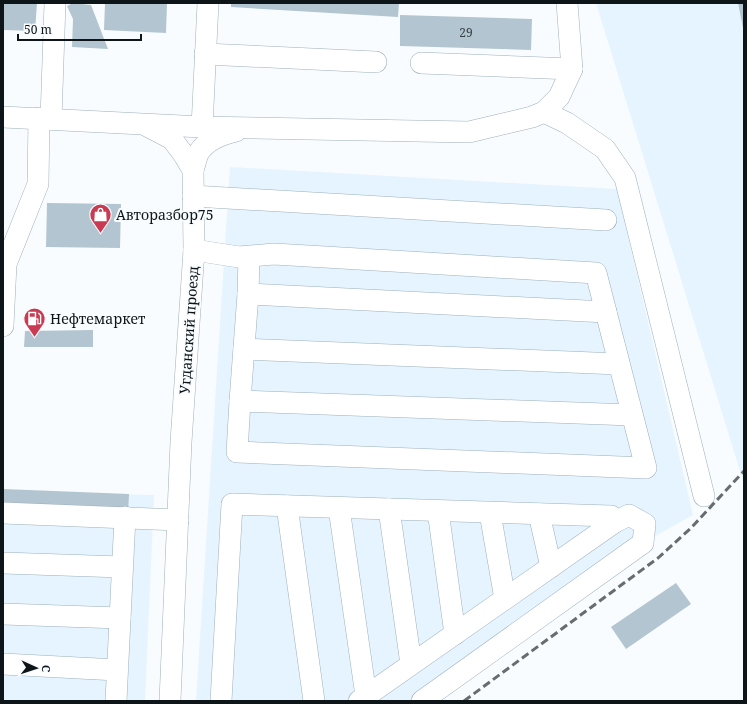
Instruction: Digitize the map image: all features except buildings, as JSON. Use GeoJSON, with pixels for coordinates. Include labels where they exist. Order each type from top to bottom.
{"type":"FeatureCollection","features":[{"type":"Feature","properties":{"kind":"street"},"geometry":{"type":"LineString","coordinates":[[3,326],[6,264],[38,184],[55,3]]}},
{"type":"Feature","properties":{"kind":"street"},"geometry":{"type":"LineString","coordinates":[[202,127],[208,3]]}},
{"type":"Feature","properties":{"kind":"street"},"geometry":{"type":"LineString","coordinates":[[3,117],[202,127],[468,132],[532,117],[544,112],[559,97],[572,69],[567,3]]}},
{"type":"Feature","properties":{"kind":"street"},"geometry":{"type":"LineString","coordinates":[[206,54],[376,62]]}},
{"type":"Feature","properties":{"kind":"street"},"geometry":{"type":"LineString","coordinates":[[420,63],[572,69]]}},
{"type":"Feature","properties":{"kind":"street"},"geometry":{"type":"LineString","coordinates":[[544,112],[567,123],[605,149],[625,178],[704,496]]}},
{"type":"Feature","properties":{"kind":"street"},"geometry":{"type":"LineString","coordinates":[[142,123],[172,139],[193,170]]}},
{"type":"Feature","properties":{"kind":"street"},"geometry":{"type":"LineString","coordinates":[[193,170],[198,153],[207,143],[223,134],[248,128]]}},
{"type":"Feature","properties":{"kind":"street","name":"Угданский проезд"},"geometry":{"type":"LineString","coordinates":[[170,701],[181,442],[194,250],[193,170]]}},
{"type":"Feature","properties":{"kind":"street"},"geometry":{"type":"LineString","coordinates":[[193,196],[606,220]]}},
{"type":"Feature","properties":{"kind":"street"},"geometry":{"type":"LineString","coordinates":[[194,250],[239,257],[249,256],[274,254],[596,273],[646,468],[237,452],[248,294],[249,256]]}},
{"type":"Feature","properties":{"kind":"street"},"geometry":{"type":"LineString","coordinates":[[248,294],[606,312]]}},
{"type":"Feature","properties":{"kind":"street"},"geometry":{"type":"LineString","coordinates":[[244,349],[619,364]]}},
{"type":"Feature","properties":{"kind":"street"},"geometry":{"type":"LineString","coordinates":[[240,401],[632,415]]}},
{"type":"Feature","properties":{"kind":"street"},"geometry":{"type":"LineString","coordinates":[[221,701],[232,504],[611,516],[615,522]]}},
{"type":"Feature","properties":{"kind":"street"},"geometry":{"type":"LineString","coordinates":[[287,506],[314,701]]}},
{"type":"Feature","properties":{"kind":"street"},"geometry":{"type":"LineString","coordinates":[[339,508],[362,698],[615,522],[629,515],[645,524],[643,543],[422,701]]}},
{"type":"Feature","properties":{"kind":"street"},"geometry":{"type":"LineString","coordinates":[[389,509],[411,664]]}},
{"type":"Feature","properties":{"kind":"street"},"geometry":{"type":"LineString","coordinates":[[438,511],[455,634]]}},
{"type":"Feature","properties":{"kind":"street"},"geometry":{"type":"LineString","coordinates":[[3,513],[178,520]]}},
{"type":"Feature","properties":{"kind":"street"},"geometry":{"type":"LineString","coordinates":[[490,513],[505,599]]}},
{"type":"Feature","properties":{"kind":"street"},"geometry":{"type":"LineString","coordinates":[[539,514],[551,567]]}},
{"type":"Feature","properties":{"kind":"street"},"geometry":{"type":"LineString","coordinates":[[116,701],[125,517]]}},
{"type":"Feature","properties":{"kind":"street"},"geometry":{"type":"LineString","coordinates":[[3,563],[122,567]]}},
{"type":"Feature","properties":{"kind":"street"},"geometry":{"type":"LineString","coordinates":[[3,614],[120,618]]}},
{"type":"Feature","properties":{"kind":"street"},"geometry":{"type":"LineString","coordinates":[[3,664],[117,670]]}},
{"type":"Feature","properties":{"kind":"shaded area"},"geometry":{"type":"Polygon","coordinates":[[[596,3],[744,3],[744,484],[596,3]]]}},
{"type":"Feature","properties":{"kind":"shaded area"},"geometry":{"type":"Polygon","coordinates":[[[230,167],[617,189],[693,515],[643,543],[426,701],[196,701],[230,167]]]}},
{"type":"Feature","properties":{"kind":"shaded area"},"geometry":{"type":"Polygon","coordinates":[[[3,492],[154,495],[145,701],[3,701],[3,492]]]}},
{"type":"Feature","properties":{"kind":"railway"},"geometry":{"type":"LineString","coordinates":[[464,701],[658,558],[691,528],[744,471]]}},
{"type":"Feature","properties":{"kind":"place","name":"Авторазбор75"},"geometry":{"type":"Point","coordinates":[101,234]}},
{"type":"Feature","properties":{"kind":"place","name":"Нефтемаркет"},"geometry":{"type":"Point","coordinates":[34,338]}}]}
